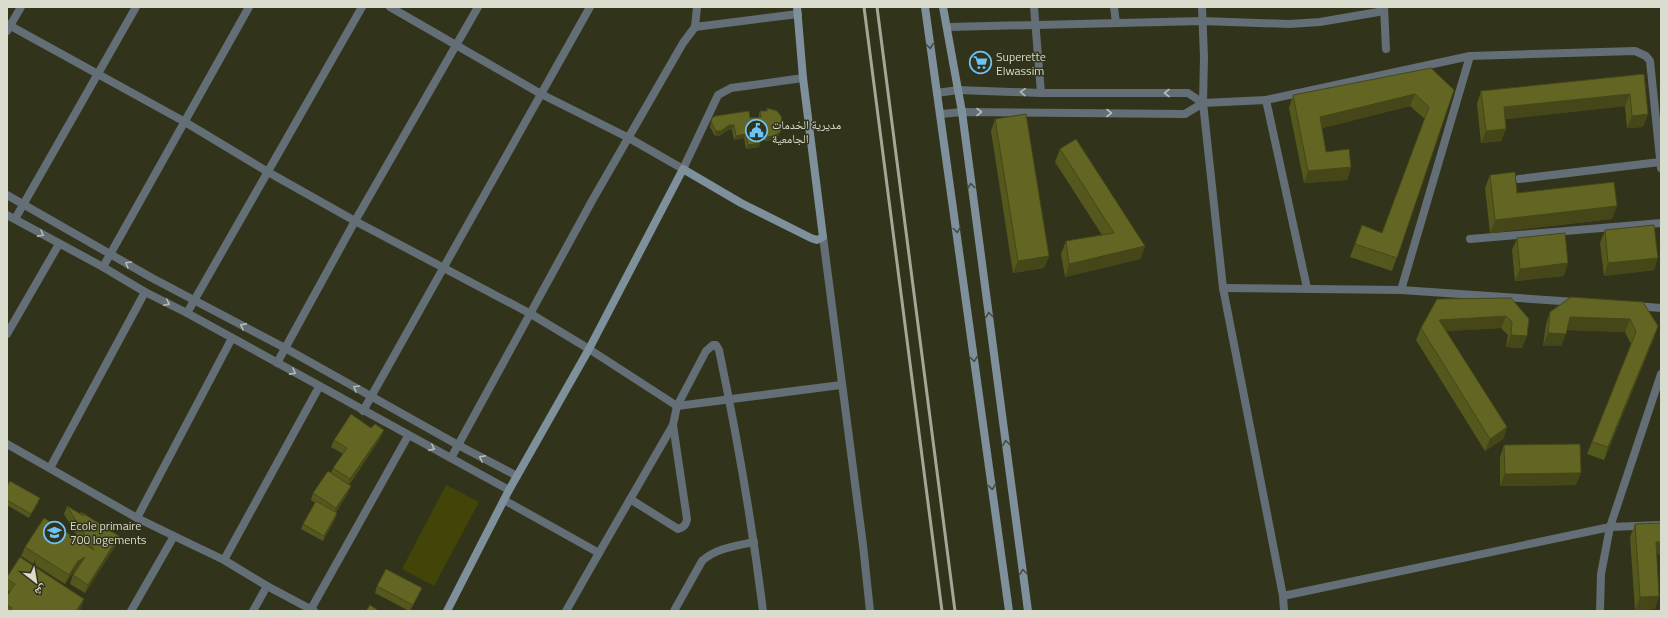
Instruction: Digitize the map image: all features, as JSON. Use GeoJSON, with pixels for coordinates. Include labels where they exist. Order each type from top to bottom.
{"type":"FeatureCollection","features":[{"type":"Feature","properties":{"kind":"street"},"geometry":{"type":"LineString","coordinates":[[21,7],[8,27],[185,122],[268,172],[355,221],[530,314],[589,349],[677,406],[841,385]]}},
{"type":"Feature","properties":{"kind":"street"},"geometry":{"type":"LineString","coordinates":[[15,219],[136,7]]}},
{"type":"Feature","properties":{"kind":"street"},"geometry":{"type":"LineString","coordinates":[[103,267],[249,7]]}},
{"type":"Feature","properties":{"kind":"street"},"geometry":{"type":"LineString","coordinates":[[187,313],[362,7]]}},
{"type":"Feature","properties":{"kind":"street"},"geometry":{"type":"LineString","coordinates":[[390,7],[541,94],[629,138],[741,204],[811,238],[817,240],[823,237]]}},
{"type":"Feature","properties":{"kind":"street"},"geometry":{"type":"LineString","coordinates":[[277,363],[355,221],[478,7]]}},
{"type":"Feature","properties":{"kind":"street"},"geometry":{"type":"LineString","coordinates":[[363,411],[370,396],[590,7]]}},
{"type":"Feature","properties":{"kind":"street"},"geometry":{"type":"LineString","coordinates":[[451,458],[593,199],[683,43],[695,27],[697,7]]}},
{"type":"Feature","properties":{"kind":"street"},"geometry":{"type":"LineString","coordinates":[[925,7],[1009,611]]}},
{"type":"Feature","properties":{"kind":"street"},"geometry":{"type":"LineString","coordinates":[[943,7],[948,27],[962,112],[1028,611]]}},
{"type":"Feature","properties":{"kind":"street"},"geometry":{"type":"LineString","coordinates":[[1034,7],[1041,93]]}},
{"type":"Feature","properties":{"kind":"street"},"geometry":{"type":"LineString","coordinates":[[1114,7],[1116,23]]}},
{"type":"Feature","properties":{"kind":"street"},"geometry":{"type":"LineString","coordinates":[[1202,7],[1204,57],[1203,103],[1223,288],[1283,596],[1284,611]]}},
{"type":"Feature","properties":{"kind":"street"},"geometry":{"type":"LineString","coordinates":[[948,27],[1202,21],[1289,24],[1320,22],[1384,9],[1386,49]]}},
{"type":"Feature","properties":{"kind":"street"},"geometry":{"type":"LineString","coordinates":[[695,27],[797,11],[841,385],[863,545],[870,611]]}},
{"type":"Feature","properties":{"kind":"street"},"geometry":{"type":"LineString","coordinates":[[940,114],[962,112],[1185,114],[1203,103],[1266,100],[1470,56],[1635,51],[1641,53],[1650,61],[1660,141],[1661,165],[1519,178]]}},
{"type":"Feature","properties":{"kind":"street"},"geometry":{"type":"LineString","coordinates":[[1401,290],[1470,56]]}},
{"type":"Feature","properties":{"kind":"street"},"geometry":{"type":"LineString","coordinates":[[447,611],[509,490],[589,349],[683,169],[718,95],[731,88],[804,78]]}},
{"type":"Feature","properties":{"kind":"street"},"geometry":{"type":"LineString","coordinates":[[937,93],[958,90],[1041,93],[1188,93],[1203,103]]}},
{"type":"Feature","properties":{"kind":"street"},"geometry":{"type":"LineString","coordinates":[[1266,100],[1307,288]]}},
{"type":"Feature","properties":{"kind":"street"},"geometry":{"type":"LineString","coordinates":[[7,195],[59,226],[195,301],[285,348],[458,445],[517,476]]}},
{"type":"Feature","properties":{"kind":"street"},"geometry":{"type":"LineString","coordinates":[[7,215],[103,267],[145,292],[187,313],[408,436],[509,490]]}},
{"type":"Feature","properties":{"kind":"street"},"geometry":{"type":"LineString","coordinates":[[1470,239],[1661,223]]}},
{"type":"Feature","properties":{"kind":"street"},"geometry":{"type":"LineString","coordinates":[[7,334],[59,244]]}},
{"type":"Feature","properties":{"kind":"street"},"geometry":{"type":"LineString","coordinates":[[1223,288],[1401,290],[1582,302]]}},
{"type":"Feature","properties":{"kind":"street"},"geometry":{"type":"LineString","coordinates":[[50,468],[145,292]]}},
{"type":"Feature","properties":{"kind":"street"},"geometry":{"type":"LineString","coordinates":[[1629,305],[1661,308]]}},
{"type":"Feature","properties":{"kind":"street"},"geometry":{"type":"LineString","coordinates":[[137,518],[232,338]]}},
{"type":"Feature","properties":{"kind":"street"},"geometry":{"type":"LineString","coordinates":[[566,611],[673,425],[677,406],[706,351],[713,345],[716,345],[719,350],[729,400],[754,542],[763,611]]}},
{"type":"Feature","properties":{"kind":"street"},"geometry":{"type":"LineString","coordinates":[[1600,611],[1601,574],[1610,527],[1661,374]]}},
{"type":"Feature","properties":{"kind":"street"},"geometry":{"type":"LineString","coordinates":[[224,560],[319,387]]}},
{"type":"Feature","properties":{"kind":"street"},"geometry":{"type":"LineString","coordinates":[[630,499],[678,529],[683,528],[686,524],[687,519],[673,425]]}},
{"type":"Feature","properties":{"kind":"street"},"geometry":{"type":"LineString","coordinates":[[7,444],[137,518],[224,560],[266,586],[313,610],[408,436]]}},
{"type":"Feature","properties":{"kind":"street"},"geometry":{"type":"LineString","coordinates":[[504,500],[599,553]]}},
{"type":"Feature","properties":{"kind":"street"},"geometry":{"type":"LineString","coordinates":[[1283,596],[1610,527],[1661,525]]}},
{"type":"Feature","properties":{"kind":"street"},"geometry":{"type":"LineString","coordinates":[[131,611],[174,536]]}},
{"type":"Feature","properties":{"kind":"street"},"geometry":{"type":"LineString","coordinates":[[674,611],[702,561],[717,551],[754,542]]}},
{"type":"Feature","properties":{"kind":"street"},"geometry":{"type":"LineString","coordinates":[[253,611],[266,586]]}},
{"type":"Feature","properties":{"kind":"shaded area"},"geometry":{"type":"Polygon","coordinates":[[[446,485],[479,502],[434,586],[402,569],[446,485]]]}},
{"type":"Feature","properties":{"kind":"building"},"geometry":{"type":"Polygon","coordinates":[[[1431,68],[1454,90],[1397,258],[1355,244],[1362,225],[1382,233],[1429,107],[1415,94],[1320,117],[1326,152],[1349,149],[1351,167],[1308,171],[1293,95],[1431,68]]]}},
{"type":"Feature","properties":{"kind":"building"},"geometry":{"type":"Polygon","coordinates":[[[1644,74],[1648,114],[1632,116],[1630,94],[1504,107],[1506,129],[1486,131],[1481,91],[1644,74]]]}},
{"type":"Feature","properties":{"kind":"building","name":"مديرية الخدمات الجامعية"},"geometry":{"type":"Polygon","coordinates":[[[767,108],[777,111],[781,116],[783,125],[780,132],[774,136],[767,137],[763,134],[759,135],[760,143],[748,145],[746,134],[736,136],[734,125],[729,125],[721,131],[716,131],[711,122],[712,118],[715,116],[749,111],[750,118],[761,117],[760,111],[767,111],[767,108]]]}},
{"type":"Feature","properties":{"kind":"building"},"geometry":{"type":"Polygon","coordinates":[[[1026,114],[1049,256],[1018,261],[995,119],[1026,114]]]}},
{"type":"Feature","properties":{"kind":"building"},"geometry":{"type":"Polygon","coordinates":[[[1076,139],[1145,246],[1069,264],[1066,241],[1114,233],[1060,149],[1076,139]]]}},
{"type":"Feature","properties":{"kind":"building"},"geometry":{"type":"Polygon","coordinates":[[[1515,172],[1517,193],[1614,182],[1617,206],[1495,220],[1490,175],[1515,172]]]}},
{"type":"Feature","properties":{"kind":"building"},"geometry":{"type":"Polygon","coordinates":[[[1654,225],[1658,258],[1608,263],[1605,230],[1654,225]]]}},
{"type":"Feature","properties":{"kind":"building"},"geometry":{"type":"Polygon","coordinates":[[[1565,233],[1568,263],[1520,269],[1517,238],[1565,233]]]}},
{"type":"Feature","properties":{"kind":"building"},"geometry":{"type":"Polygon","coordinates":[[[1571,297],[1643,302],[1658,326],[1608,447],[1592,442],[1636,332],[1630,319],[1570,317],[1566,334],[1548,333],[1550,312],[1571,297]]]}},
{"type":"Feature","properties":{"kind":"building"},"geometry":{"type":"Polygon","coordinates":[[[1511,298],[1529,319],[1527,336],[1511,335],[1512,322],[1506,316],[1439,320],[1507,427],[1490,439],[1421,328],[1437,299],[1511,298]]]}},
{"type":"Feature","properties":{"kind":"building"},"geometry":{"type":"Polygon","coordinates":[[[351,414],[371,428],[375,424],[384,430],[350,479],[333,468],[347,448],[334,440],[351,414]]]}},
{"type":"Feature","properties":{"kind":"building"},"geometry":{"type":"Polygon","coordinates":[[[1580,444],[1581,473],[1505,474],[1504,445],[1580,444]]]}},
{"type":"Feature","properties":{"kind":"building"},"geometry":{"type":"Polygon","coordinates":[[[328,471],[351,486],[336,508],[313,493],[328,471]]]}},
{"type":"Feature","properties":{"kind":"building"},"geometry":{"type":"Polygon","coordinates":[[[10,481],[40,498],[31,514],[7,500],[7,486],[10,481]]]}},
{"type":"Feature","properties":{"kind":"building"},"geometry":{"type":"Polygon","coordinates":[[[316,501],[337,513],[324,536],[303,524],[316,501]]]}},
{"type":"Feature","properties":{"kind":"building"},"geometry":{"type":"Polygon","coordinates":[[[67,506],[84,516],[81,512],[119,536],[88,585],[73,575],[85,557],[78,561],[69,575],[25,547],[44,518],[94,550],[67,506]]]}},
{"type":"Feature","properties":{"kind":"building"},"geometry":{"type":"Polygon","coordinates":[[[1661,523],[1661,542],[1656,542],[1659,596],[1640,597],[1635,524],[1661,523]]]}},
{"type":"Feature","properties":{"kind":"building"},"geometry":{"type":"Polygon","coordinates":[[[20,557],[84,599],[76,611],[10,611],[12,608],[7,605],[7,596],[15,584],[7,579],[7,577],[20,557]]]}},
{"type":"Feature","properties":{"kind":"building"},"geometry":{"type":"Polygon","coordinates":[[[386,569],[422,588],[413,605],[377,586],[386,569]]]}},
{"type":"Feature","properties":{"kind":"building"},"geometry":{"type":"Polygon","coordinates":[[[370,605],[379,611],[366,611],[370,605]]]}},
{"type":"Feature","properties":{"kind":"railway"},"geometry":{"type":"LineString","coordinates":[[864,7],[942,611]]}},
{"type":"Feature","properties":{"kind":"railway"},"geometry":{"type":"LineString","coordinates":[[877,7],[955,611]]}},
{"type":"Feature","properties":{"kind":"place","name":"Superette Elwassim"},"geometry":{"type":"Point","coordinates":[981,63]}},
{"type":"Feature","properties":{"kind":"place","name":"مديرية الخدمات الجامعية"},"geometry":{"type":"Point","coordinates":[757,131]}},
{"type":"Feature","properties":{"kind":"place","name":"Ecole primaire 700 logements"},"geometry":{"type":"Point","coordinates":[55,532]}}]}
